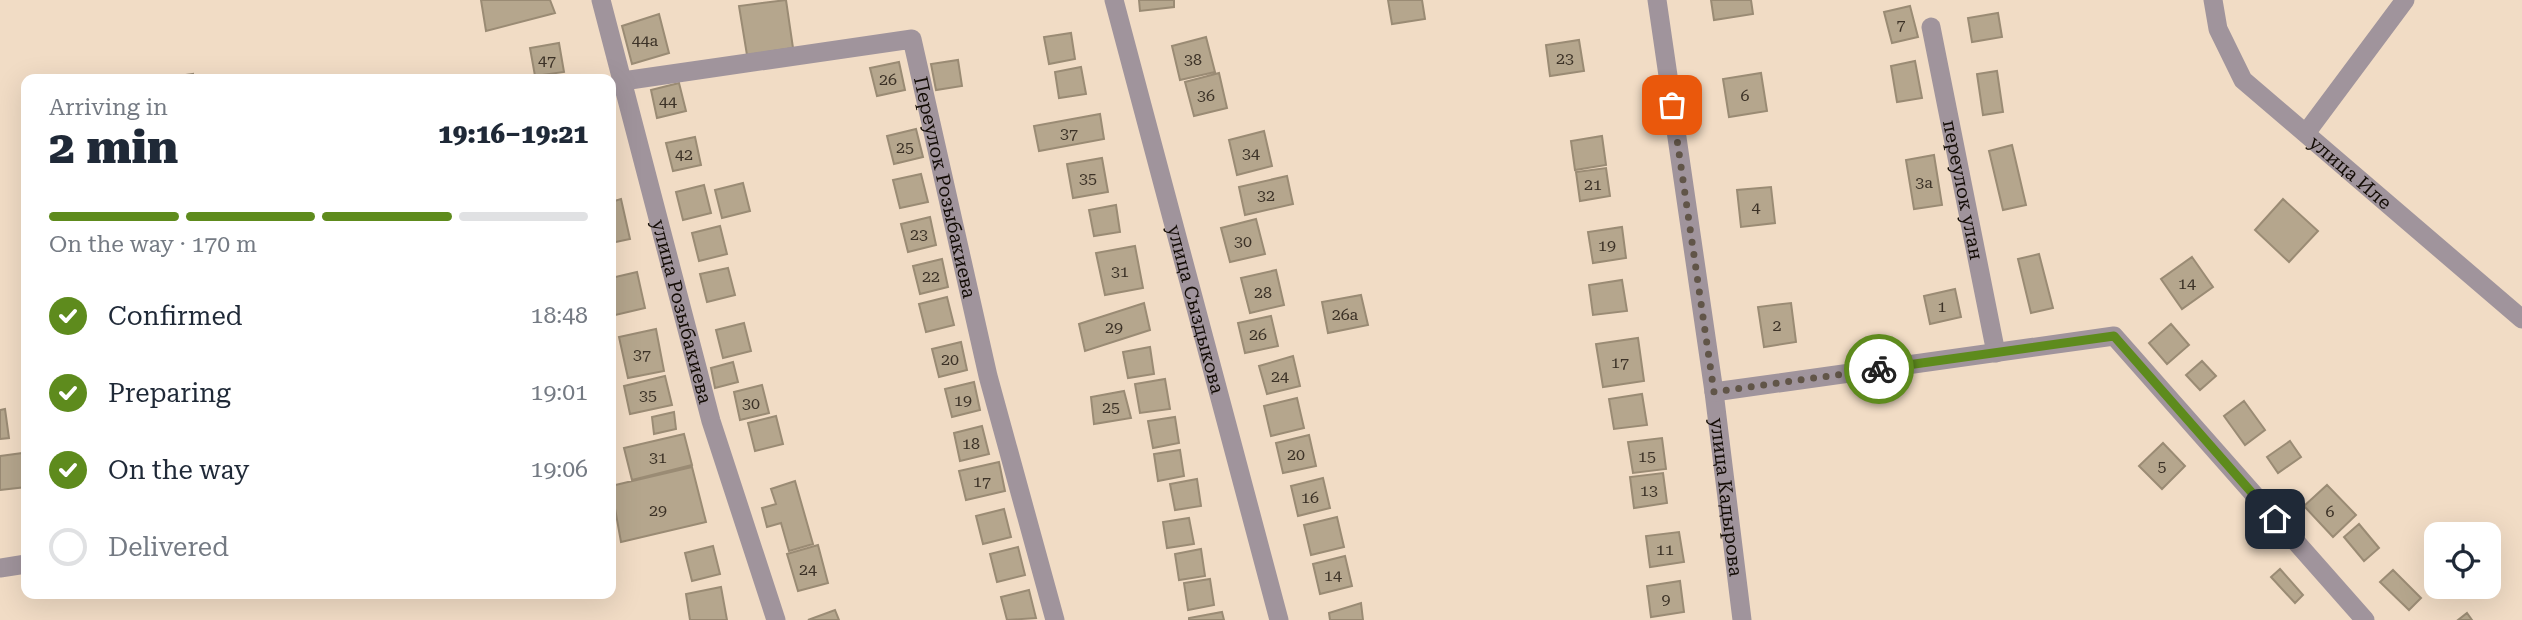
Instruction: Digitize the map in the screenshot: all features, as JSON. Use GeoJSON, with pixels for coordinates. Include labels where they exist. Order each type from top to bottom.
{"type":"FeatureCollection","features":[{"type":"Feature","properties":{"kind":"street","name":"улица Розыбакиева"},"geometry":{"type":"LineString","coordinates":[[601,0],[710,421],[776,620]]}},
{"type":"Feature","properties":{"kind":"street","name":"улица Сыздыкова"},"geometry":{"type":"LineString","coordinates":[[1114,0],[1279,620]]}},
{"type":"Feature","properties":{"kind":"street","name":"улица Кадырова"},"geometry":{"type":"LineString","coordinates":[[1657,0],[1714,392],[1742,620]]}},
{"type":"Feature","properties":{"kind":"street","name":"улица Иле"},"geometry":{"type":"LineString","coordinates":[[2213,0],[2218,29],[2243,80],[2522,319]]}},
{"type":"Feature","properties":{"kind":"street"},"geometry":{"type":"LineString","coordinates":[[2305,133],[2405,0]]}},
{"type":"Feature","properties":{"kind":"street","name":"переулок улан"},"geometry":{"type":"LineString","coordinates":[[1931,27],[1996,353]]}},
{"type":"Feature","properties":{"kind":"street","name":"Переулок Розыбакиева"},"geometry":{"type":"LineString","coordinates":[[623,81],[912,39],[988,376],[1055,620]]}},
{"type":"Feature","properties":{"kind":"street"},"geometry":{"type":"LineString","coordinates":[[1714,392],[2114,336],[2365,620]]}},
{"type":"Feature","properties":{"kind":"street"},"geometry":{"type":"LineString","coordinates":[[0,568],[21,565]]}},
{"type":"Feature","properties":{"kind":"building"},"geometry":{"type":"Polygon","coordinates":[[[481,0],[550,0],[555,13],[486,31],[481,0]]]}},
{"type":"Feature","properties":{"kind":"building"},"geometry":{"type":"Polygon","coordinates":[[[786,0],[793,48],[747,55],[739,6],[786,0]]]}},
{"type":"Feature","properties":{"kind":"building"},"geometry":{"type":"Polygon","coordinates":[[[1139,0],[1174,0],[1174,7],[1140,11],[1139,0]]]}},
{"type":"Feature","properties":{"kind":"building"},"geometry":{"type":"Polygon","coordinates":[[[1388,0],[1422,0],[1425,19],[1392,24],[1388,0]]]}},
{"type":"Feature","properties":{"kind":"building"},"geometry":{"type":"Polygon","coordinates":[[[1711,0],[1751,0],[1753,14],[1714,20],[1711,0]]]}},
{"type":"Feature","properties":{"kind":"building"},"geometry":{"type":"Polygon","coordinates":[[[1910,6],[1918,37],[1892,43],[1884,12],[1910,6]]]}},
{"type":"Feature","properties":{"kind":"building"},"geometry":{"type":"Polygon","coordinates":[[[1998,13],[2002,37],[1972,42],[1968,18],[1998,13]]]}},
{"type":"Feature","properties":{"kind":"building"},"geometry":{"type":"Polygon","coordinates":[[[659,14],[669,53],[632,64],[622,26],[659,14]]]}},
{"type":"Feature","properties":{"kind":"building"},"geometry":{"type":"Polygon","coordinates":[[[1071,33],[1075,59],[1049,64],[1044,37],[1071,33]]]}},
{"type":"Feature","properties":{"kind":"building"},"geometry":{"type":"Polygon","coordinates":[[[1206,37],[1215,72],[1180,80],[1172,46],[1206,37]]]}},
{"type":"Feature","properties":{"kind":"building"},"geometry":{"type":"Polygon","coordinates":[[[1579,40],[1584,71],[1550,76],[1546,45],[1579,40]]]}},
{"type":"Feature","properties":{"kind":"building"},"geometry":{"type":"Polygon","coordinates":[[[559,43],[564,72],[535,74],[530,48],[559,43]]]}},
{"type":"Feature","properties":{"kind":"building"},"geometry":{"type":"Polygon","coordinates":[[[958,60],[962,86],[936,90],[931,64],[958,60]]]}},
{"type":"Feature","properties":{"kind":"building"},"geometry":{"type":"Polygon","coordinates":[[[1915,61],[1922,98],[1897,102],[1891,66],[1915,61]]]}},
{"type":"Feature","properties":{"kind":"building"},"geometry":{"type":"Polygon","coordinates":[[[899,62],[905,90],[877,96],[870,68],[899,62]]]}},
{"type":"Feature","properties":{"kind":"building"},"geometry":{"type":"Polygon","coordinates":[[[1081,67],[1086,94],[1059,98],[1055,72],[1081,67]]]}},
{"type":"Feature","properties":{"kind":"building"},"geometry":{"type":"Polygon","coordinates":[[[1997,71],[2003,112],[1983,115],[1977,74],[1997,71]]]}},
{"type":"Feature","properties":{"kind":"building"},"geometry":{"type":"Polygon","coordinates":[[[1219,73],[1227,108],[1194,116],[1185,82],[1219,73]]]}},
{"type":"Feature","properties":{"kind":"building"},"geometry":{"type":"Polygon","coordinates":[[[1761,73],[1767,111],[1729,117],[1723,79],[1761,73]]]}},
{"type":"Feature","properties":{"kind":"building"},"geometry":{"type":"Polygon","coordinates":[[[679,83],[686,111],[657,118],[651,90],[679,83]]]}},
{"type":"Feature","properties":{"kind":"building"},"geometry":{"type":"Polygon","coordinates":[[[1100,114],[1104,139],[1039,151],[1034,126],[1100,114]]]}},
{"type":"Feature","properties":{"kind":"building"},"geometry":{"type":"Polygon","coordinates":[[[916,129],[923,157],[894,164],[887,136],[916,129]]]}},
{"type":"Feature","properties":{"kind":"building"},"geometry":{"type":"Polygon","coordinates":[[[1264,131],[1272,166],[1237,175],[1229,140],[1264,131]]]}},
{"type":"Feature","properties":{"kind":"building"},"geometry":{"type":"Polygon","coordinates":[[[1602,136],[1606,165],[1575,170],[1571,141],[1602,136]]]}},
{"type":"Feature","properties":{"kind":"building"},"geometry":{"type":"Polygon","coordinates":[[[695,137],[701,165],[673,171],[666,143],[695,137]]]}},
{"type":"Feature","properties":{"kind":"building"},"geometry":{"type":"Polygon","coordinates":[[[2012,145],[2026,205],[2003,210],[1989,151],[2012,145]]]}},
{"type":"Feature","properties":{"kind":"building"},"geometry":{"type":"Polygon","coordinates":[[[1934,155],[1942,205],[1914,209],[1906,160],[1934,155]]]}},
{"type":"Feature","properties":{"kind":"building"},"geometry":{"type":"Polygon","coordinates":[[[1102,158],[1108,192],[1073,198],[1067,164],[1102,158]]]}},
{"type":"Feature","properties":{"kind":"building"},"geometry":{"type":"Polygon","coordinates":[[[1606,168],[1610,196],[1580,201],[1576,172],[1606,168]]]}},
{"type":"Feature","properties":{"kind":"building"},"geometry":{"type":"Polygon","coordinates":[[[921,174],[928,202],[900,208],[893,180],[921,174]]]}},
{"type":"Feature","properties":{"kind":"building"},"geometry":{"type":"Polygon","coordinates":[[[1287,176],[1293,204],[1245,215],[1239,187],[1287,176]]]}},
{"type":"Feature","properties":{"kind":"building"},"geometry":{"type":"Polygon","coordinates":[[[743,183],[750,211],[722,218],[715,190],[743,183]]]}},
{"type":"Feature","properties":{"kind":"building"},"geometry":{"type":"Polygon","coordinates":[[[704,185],[711,213],[683,220],[676,192],[704,185]]]}},
{"type":"Feature","properties":{"kind":"building"},"geometry":{"type":"Polygon","coordinates":[[[1771,187],[1775,223],[1741,227],[1737,190],[1771,187]]]}},
{"type":"Feature","properties":{"kind":"building"},"geometry":{"type":"Polygon","coordinates":[[[621,199],[630,239],[616,242],[616,200],[621,199]]]}},
{"type":"Feature","properties":{"kind":"building"},"geometry":{"type":"Polygon","coordinates":[[[2283,199],[2318,231],[2289,262],[2255,230],[2283,199]]]}},
{"type":"Feature","properties":{"kind":"building"},"geometry":{"type":"Polygon","coordinates":[[[1116,205],[1120,232],[1094,236],[1089,210],[1116,205]]]}},
{"type":"Feature","properties":{"kind":"building"},"geometry":{"type":"Polygon","coordinates":[[[930,217],[936,245],[908,252],[901,224],[930,217]]]}},
{"type":"Feature","properties":{"kind":"building"},"geometry":{"type":"Polygon","coordinates":[[[1256,219],[1265,254],[1230,262],[1221,228],[1256,219]]]}},
{"type":"Feature","properties":{"kind":"building"},"geometry":{"type":"Polygon","coordinates":[[[720,226],[727,254],[699,261],[692,233],[720,226]]]}},
{"type":"Feature","properties":{"kind":"building"},"geometry":{"type":"Polygon","coordinates":[[[1622,227],[1626,258],[1593,263],[1588,232],[1622,227]]]}},
{"type":"Feature","properties":{"kind":"building"},"geometry":{"type":"Polygon","coordinates":[[[1135,246],[1143,288],[1105,295],[1096,253],[1135,246]]]}},
{"type":"Feature","properties":{"kind":"building"},"geometry":{"type":"Polygon","coordinates":[[[2039,254],[2053,308],[2031,313],[2018,259],[2039,254]]]}},
{"type":"Feature","properties":{"kind":"building"},"geometry":{"type":"Polygon","coordinates":[[[2192,257],[2213,287],[2182,309],[2161,279],[2192,257]]]}},
{"type":"Feature","properties":{"kind":"building"},"geometry":{"type":"Polygon","coordinates":[[[942,259],[948,287],[920,294],[913,266],[942,259]]]}},
{"type":"Feature","properties":{"kind":"building"},"geometry":{"type":"Polygon","coordinates":[[[728,268],[735,295],[707,302],[700,274],[728,268]]]}},
{"type":"Feature","properties":{"kind":"building"},"geometry":{"type":"Polygon","coordinates":[[[1276,270],[1284,305],[1250,313],[1241,278],[1276,270]]]}},
{"type":"Feature","properties":{"kind":"building"},"geometry":{"type":"Polygon","coordinates":[[[637,272],[645,308],[616,315],[616,277],[637,272]]]}},
{"type":"Feature","properties":{"kind":"building"},"geometry":{"type":"Polygon","coordinates":[[[1622,280],[1627,311],[1593,315],[1589,285],[1622,280]]]}},
{"type":"Feature","properties":{"kind":"building"},"geometry":{"type":"Polygon","coordinates":[[[1955,289],[1961,317],[1930,324],[1924,296],[1955,289]]]}},
{"type":"Feature","properties":{"kind":"building"},"geometry":{"type":"Polygon","coordinates":[[[1361,295],[1368,325],[1328,333],[1322,302],[1361,295]]]}},
{"type":"Feature","properties":{"kind":"building"},"geometry":{"type":"Polygon","coordinates":[[[947,297],[954,325],[926,332],[919,304],[947,297]]]}},
{"type":"Feature","properties":{"kind":"building"},"geometry":{"type":"Polygon","coordinates":[[[1144,303],[1150,330],[1085,351],[1079,324],[1144,303]]]}},
{"type":"Feature","properties":{"kind":"building"},"geometry":{"type":"Polygon","coordinates":[[[1791,303],[1796,342],[1764,347],[1758,307],[1791,303]]]}},
{"type":"Feature","properties":{"kind":"building"},"geometry":{"type":"Polygon","coordinates":[[[1271,316],[1278,346],[1245,353],[1238,323],[1271,316]]]}},
{"type":"Feature","properties":{"kind":"building"},"geometry":{"type":"Polygon","coordinates":[[[744,323],[751,351],[723,358],[716,330],[744,323]]]}},
{"type":"Feature","properties":{"kind":"building"},"geometry":{"type":"Polygon","coordinates":[[[2171,324],[2189,345],[2167,364],[2149,343],[2171,324]]]}},
{"type":"Feature","properties":{"kind":"building"},"geometry":{"type":"Polygon","coordinates":[[[656,329],[664,371],[628,378],[619,337],[656,329]]]}},
{"type":"Feature","properties":{"kind":"building"},"geometry":{"type":"Polygon","coordinates":[[[1638,338],[1644,381],[1603,387],[1596,344],[1638,338]]]}},
{"type":"Feature","properties":{"kind":"building"},"geometry":{"type":"Polygon","coordinates":[[[961,342],[967,370],[939,377],[932,349],[961,342]]]}},
{"type":"Feature","properties":{"kind":"building"},"geometry":{"type":"Polygon","coordinates":[[[1150,347],[1154,374],[1128,378],[1123,352],[1150,347]]]}},
{"type":"Feature","properties":{"kind":"building"},"geometry":{"type":"Polygon","coordinates":[[[1293,356],[1300,386],[1267,394],[1259,366],[1293,356]]]}},
{"type":"Feature","properties":{"kind":"building"},"geometry":{"type":"Polygon","coordinates":[[[2202,361],[2216,376],[2200,390],[2186,375],[2202,361]]]}},
{"type":"Feature","properties":{"kind":"building"},"geometry":{"type":"Polygon","coordinates":[[[733,362],[738,382],[715,388],[711,368],[733,362]]]}},
{"type":"Feature","properties":{"kind":"building"},"geometry":{"type":"Polygon","coordinates":[[[665,376],[672,405],[630,414],[624,386],[665,376]]]}},
{"type":"Feature","properties":{"kind":"building"},"geometry":{"type":"Polygon","coordinates":[[[1165,379],[1170,409],[1140,413],[1135,384],[1165,379]]]}},
{"type":"Feature","properties":{"kind":"building"},"geometry":{"type":"Polygon","coordinates":[[[974,382],[980,410],[952,417],[945,389],[974,382]]]}},
{"type":"Feature","properties":{"kind":"building"},"geometry":{"type":"Polygon","coordinates":[[[762,385],[769,413],[740,420],[734,392],[762,385]]]}},
{"type":"Feature","properties":{"kind":"building"},"geometry":{"type":"Polygon","coordinates":[[[1124,391],[1131,418],[1094,424],[1091,397],[1124,391]]]}},
{"type":"Feature","properties":{"kind":"building"},"geometry":{"type":"Polygon","coordinates":[[[1642,394],[1647,425],[1614,429],[1609,399],[1642,394]]]}},
{"type":"Feature","properties":{"kind":"building"},"geometry":{"type":"Polygon","coordinates":[[[1297,398],[1304,428],[1271,436],[1264,406],[1297,398]]]}},
{"type":"Feature","properties":{"kind":"building"},"geometry":{"type":"Polygon","coordinates":[[[2244,401],[2265,430],[2245,445],[2224,416],[2244,401]]]}},
{"type":"Feature","properties":{"kind":"building"},"geometry":{"type":"Polygon","coordinates":[[[5,409],[9,438],[0,439],[0,410],[5,409]]]}},
{"type":"Feature","properties":{"kind":"building"},"geometry":{"type":"Polygon","coordinates":[[[674,412],[676,429],[654,434],[652,417],[674,412]]]}},
{"type":"Feature","properties":{"kind":"building"},"geometry":{"type":"Polygon","coordinates":[[[776,416],[783,444],[755,451],[748,423],[776,416]]]}},
{"type":"Feature","properties":{"kind":"building"},"geometry":{"type":"Polygon","coordinates":[[[1175,417],[1179,443],[1153,448],[1148,421],[1175,417]]]}},
{"type":"Feature","properties":{"kind":"building"},"geometry":{"type":"Polygon","coordinates":[[[982,426],[989,454],[960,461],[954,433],[982,426]]]}},
{"type":"Feature","properties":{"kind":"building"},"geometry":{"type":"Polygon","coordinates":[[[684,434],[692,465],[632,480],[624,448],[684,434]]]}},
{"type":"Feature","properties":{"kind":"building"},"geometry":{"type":"Polygon","coordinates":[[[1309,435],[1316,466],[1283,473],[1276,443],[1309,435]]]}},
{"type":"Feature","properties":{"kind":"building"},"geometry":{"type":"Polygon","coordinates":[[[1662,438],[1666,469],[1633,473],[1628,442],[1662,438]]]}},
{"type":"Feature","properties":{"kind":"building"},"geometry":{"type":"Polygon","coordinates":[[[2290,441],[2301,457],[2278,473],[2267,457],[2290,441]]]}},
{"type":"Feature","properties":{"kind":"building"},"geometry":{"type":"Polygon","coordinates":[[[2163,443],[2185,466],[2162,489],[2139,466],[2163,443]]]}},
{"type":"Feature","properties":{"kind":"building"},"geometry":{"type":"Polygon","coordinates":[[[1180,450],[1184,476],[1158,481],[1154,454],[1180,450]]]}},
{"type":"Feature","properties":{"kind":"building"},"geometry":{"type":"Polygon","coordinates":[[[21,453],[21,488],[0,490],[0,456],[21,453]]]}},
{"type":"Feature","properties":{"kind":"building"},"geometry":{"type":"Polygon","coordinates":[[[999,462],[1005,491],[966,500],[959,471],[999,462]]]}},
{"type":"Feature","properties":{"kind":"building"},"geometry":{"type":"Polygon","coordinates":[[[692,467],[706,522],[621,542],[616,514],[616,485],[692,467]]]}},
{"type":"Feature","properties":{"kind":"building"},"geometry":{"type":"Polygon","coordinates":[[[1663,473],[1667,503],[1634,508],[1630,477],[1663,473]]]}},
{"type":"Feature","properties":{"kind":"building"},"geometry":{"type":"Polygon","coordinates":[[[1323,478],[1330,508],[1298,516],[1291,486],[1323,478]]]}},
{"type":"Feature","properties":{"kind":"building"},"geometry":{"type":"Polygon","coordinates":[[[1197,479],[1201,506],[1175,510],[1170,484],[1197,479]]]}},
{"type":"Feature","properties":{"kind":"building"},"geometry":{"type":"Polygon","coordinates":[[[795,481],[813,544],[789,551],[781,523],[767,527],[762,508],[776,504],[771,489],[795,481]]]}},
{"type":"Feature","properties":{"kind":"building"},"geometry":{"type":"Polygon","coordinates":[[[2327,485],[2356,515],[2333,537],[2304,506],[2327,485]]]}},
{"type":"Feature","properties":{"kind":"building"},"geometry":{"type":"Polygon","coordinates":[[[1004,509],[1011,537],[983,544],[976,516],[1004,509]]]}},
{"type":"Feature","properties":{"kind":"building"},"geometry":{"type":"Polygon","coordinates":[[[1337,517],[1344,547],[1311,555],[1304,525],[1337,517]]]}},
{"type":"Feature","properties":{"kind":"building"},"geometry":{"type":"Polygon","coordinates":[[[1189,518],[1194,544],[1167,548],[1163,522],[1189,518]]]}},
{"type":"Feature","properties":{"kind":"building"},"geometry":{"type":"Polygon","coordinates":[[[2359,524],[2379,548],[2364,561],[2344,537],[2359,524]]]}},
{"type":"Feature","properties":{"kind":"building"},"geometry":{"type":"Polygon","coordinates":[[[1679,532],[1684,562],[1650,567],[1646,536],[1679,532]]]}},
{"type":"Feature","properties":{"kind":"building"},"geometry":{"type":"Polygon","coordinates":[[[818,545],[828,583],[798,591],[787,554],[818,545]]]}},
{"type":"Feature","properties":{"kind":"building"},"geometry":{"type":"Polygon","coordinates":[[[713,546],[720,574],[692,581],[685,553],[713,546]]]}},
{"type":"Feature","properties":{"kind":"building"},"geometry":{"type":"Polygon","coordinates":[[[1018,547],[1025,575],[997,582],[990,554],[1018,547]]]}},
{"type":"Feature","properties":{"kind":"building"},"geometry":{"type":"Polygon","coordinates":[[[1201,549],[1205,576],[1179,580],[1175,554],[1201,549]]]}},
{"type":"Feature","properties":{"kind":"building"},"geometry":{"type":"Polygon","coordinates":[[[1345,556],[1352,586],[1320,594],[1313,564],[1345,556]]]}},
{"type":"Feature","properties":{"kind":"building"},"geometry":{"type":"Polygon","coordinates":[[[2280,569],[2303,595],[2295,603],[2271,577],[2280,569]]]}},
{"type":"Feature","properties":{"kind":"building"},"geometry":{"type":"Polygon","coordinates":[[[2393,570],[2421,598],[2409,610],[2380,582],[2393,570]]]}},
{"type":"Feature","properties":{"kind":"building"},"geometry":{"type":"Polygon","coordinates":[[[1210,579],[1214,605],[1188,610],[1184,583],[1210,579]]]}},
{"type":"Feature","properties":{"kind":"building"},"geometry":{"type":"Polygon","coordinates":[[[1680,581],[1684,612],[1651,617],[1647,586],[1680,581]]]}},
{"type":"Feature","properties":{"kind":"building"},"geometry":{"type":"Polygon","coordinates":[[[721,587],[727,620],[690,620],[686,594],[721,587]]]}},
{"type":"Feature","properties":{"kind":"building"},"geometry":{"type":"Polygon","coordinates":[[[1029,590],[1036,618],[1007,620],[1001,597],[1029,590]]]}},
{"type":"Feature","properties":{"kind":"building"},"geometry":{"type":"Polygon","coordinates":[[[1361,603],[1363,620],[1330,620],[1329,613],[1361,603]]]}},
{"type":"Feature","properties":{"kind":"building"},"geometry":{"type":"Polygon","coordinates":[[[835,610],[839,620],[808,620],[835,610]]]}},
{"type":"Feature","properties":{"kind":"building"},"geometry":{"type":"Polygon","coordinates":[[[1222,612],[1224,620],[1189,620],[1189,618],[1222,612]]]}},
{"type":"Feature","properties":{"kind":"building"},"geometry":{"type":"Polygon","coordinates":[[[2467,613],[2472,620],[2458,620],[2467,613]]]}},
{"type":"Feature","properties":{"kind":"way so far"},"geometry":{"type":"LineString","coordinates":[[1672,105],[1714,392],[1879,369]]}},
{"type":"Feature","properties":{"kind":"route"},"geometry":{"type":"LineString","coordinates":[[1879,369],[2114,336],[2275,519]]}}]}
